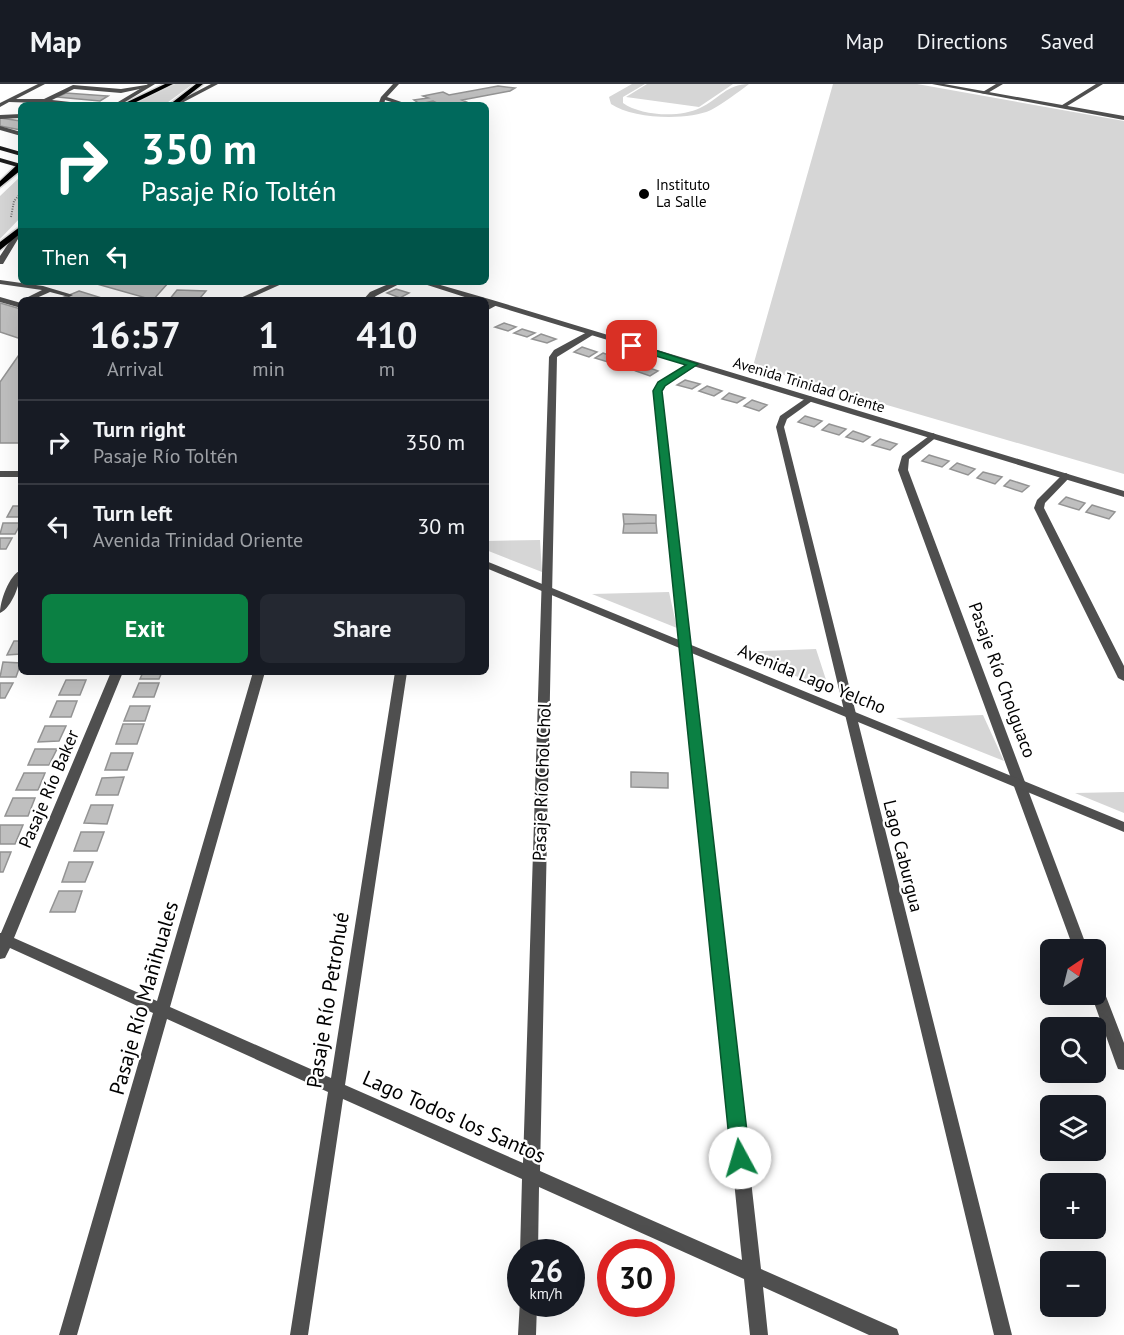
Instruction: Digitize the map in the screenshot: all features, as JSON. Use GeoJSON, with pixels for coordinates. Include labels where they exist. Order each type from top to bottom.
{"type":"FeatureCollection","features":[{"type":"Feature","properties":{"kind":"main road"},"geometry":{"type":"LineString","coordinates":[[131,102],[170,84]]}},
{"type":"Feature","properties":{"kind":"main road"},"geometry":{"type":"LineString","coordinates":[[177,102],[200,84]]}},
{"type":"Feature","properties":{"kind":"main road"},"geometry":{"type":"LineString","coordinates":[[0,148],[18,153]]}},
{"type":"Feature","properties":{"kind":"main road"},"geometry":{"type":"LineString","coordinates":[[0,160],[18,165]]}},
{"type":"Feature","properties":{"kind":"main road"},"geometry":{"type":"LineString","coordinates":[[0,185],[4,177],[18,168]]}},
{"type":"Feature","properties":{"kind":"main road"},"geometry":{"type":"LineString","coordinates":[[0,247],[18,232]]}},
{"type":"Feature","properties":{"kind":"street"},"geometry":{"type":"LineString","coordinates":[[0,105],[42,84]]}},
{"type":"Feature","properties":{"kind":"street"},"geometry":{"type":"LineString","coordinates":[[179,102],[215,84]]}},
{"type":"Feature","properties":{"kind":"street"},"geometry":{"type":"LineString","coordinates":[[382,102],[396,84]]}},
{"type":"Feature","properties":{"kind":"street"},"geometry":{"type":"LineString","coordinates":[[935,84],[1124,118]]}},
{"type":"Feature","properties":{"kind":"street"},"geometry":{"type":"LineString","coordinates":[[984,93],[1000,84]]}},
{"type":"Feature","properties":{"kind":"street"},"geometry":{"type":"LineString","coordinates":[[1062,107],[1100,84]]}},
{"type":"Feature","properties":{"kind":"street"},"geometry":{"type":"LineString","coordinates":[[45,101],[73,87],[85,86],[110,93],[121,87],[149,86]]}},
{"type":"Feature","properties":{"kind":"street"},"geometry":{"type":"LineString","coordinates":[[121,102],[149,86]]}},
{"type":"Feature","properties":{"kind":"street"},"geometry":{"type":"LineString","coordinates":[[383,98],[397,102]]}},
{"type":"Feature","properties":{"kind":"street"},"geometry":{"type":"LineString","coordinates":[[99,102],[103,100]]}},
{"type":"Feature","properties":{"kind":"street"},"geometry":{"type":"LineString","coordinates":[[8,101],[57,102]]}},
{"type":"Feature","properties":{"kind":"street"},"geometry":{"type":"LineString","coordinates":[[1,115],[18,116]]}},
{"type":"Feature","properties":{"kind":"street"},"geometry":{"type":"LineString","coordinates":[[0,129],[18,133]]}},
{"type":"Feature","properties":{"kind":"street"},"geometry":{"type":"LineString","coordinates":[[0,262],[18,235]]}},
{"type":"Feature","properties":{"kind":"street"},"geometry":{"type":"LineString","coordinates":[[0,282],[18,285]]}},
{"type":"Feature","properties":{"kind":"street"},"geometry":{"type":"LineString","coordinates":[[19,285],[69,295]]}},
{"type":"Feature","properties":{"kind":"street"},"geometry":{"type":"LineString","coordinates":[[247,297],[275,285]]}},
{"type":"Feature","properties":{"kind":"street"},"geometry":{"type":"LineString","coordinates":[[370,297],[392,285]]}},
{"type":"Feature","properties":{"kind":"street"},"geometry":{"type":"LineString","coordinates":[[432,285],[472,297]]}},
{"type":"Feature","properties":{"kind":"street"},"geometry":{"type":"LineString","coordinates":[[34,297],[51,290]]}},
{"type":"Feature","properties":{"kind":"street"},"geometry":{"type":"LineString","coordinates":[[259,292],[268,297]]}},
{"type":"Feature","properties":{"kind":"street"},"geometry":{"type":"LineString","coordinates":[[0,300],[18,304]]}},
{"type":"Feature","properties":{"kind":"street","name":"Avenida Trinidad Oriente"},"geometry":{"type":"LineString","coordinates":[[491,303],[1124,494]]}},
{"type":"Feature","properties":{"kind":"street","name":"Pasaje Río Chol Chol"},"geometry":{"type":"LineString","coordinates":[[529,1239],[553,357],[557,352],[592,333]]}},
{"type":"Feature","properties":{"kind":"street"},"geometry":{"type":"LineString","coordinates":[[693,364],[661,384],[658,391],[759,1335]]}},
{"type":"Feature","properties":{"kind":"street","name":"Lago Caburgua"},"geometry":{"type":"LineString","coordinates":[[809,399],[783,418],[780,427],[1002,1335]]}},
{"type":"Feature","properties":{"kind":"street","name":"Pasaje Río Cholguaco"},"geometry":{"type":"LineString","coordinates":[[933,436],[905,458],[902,466],[1078,939]]}},
{"type":"Feature","properties":{"kind":"street"},"geometry":{"type":"LineString","coordinates":[[0,474],[18,474]]}},
{"type":"Feature","properties":{"kind":"street"},"geometry":{"type":"LineString","coordinates":[[1066,476],[1040,502],[1039,508],[1124,678]]}},
{"type":"Feature","properties":{"kind":"street","name":"Avenida Lago Yelcho"},"geometry":{"type":"LineString","coordinates":[[489,565],[1124,827]]}},
{"type":"Feature","properties":{"kind":"street"},"geometry":{"type":"LineString","coordinates":[[0,610],[18,578]]}},
{"type":"Feature","properties":{"kind":"street","name":"Pasaje Río Baker"},"geometry":{"type":"LineString","coordinates":[[2,944],[116,675]]}},
{"type":"Feature","properties":{"kind":"street","name":"Pasaje Río Mañihuales"},"geometry":{"type":"LineString","coordinates":[[69,1335],[258,675]]}},
{"type":"Feature","properties":{"kind":"street","name":"Pasaje Río Petrohué"},"geometry":{"type":"LineString","coordinates":[[299,1335],[401,675]]}},
{"type":"Feature","properties":{"kind":"street","name":"Lago Todos los Santos"},"geometry":{"type":"LineString","coordinates":[[2,944],[337,1089],[890,1335]]}},
{"type":"Feature","properties":{"kind":"street"},"geometry":{"type":"LineString","coordinates":[[1102,1005],[1124,1064]]}},
{"type":"Feature","properties":{"kind":"street"},"geometry":{"type":"LineString","coordinates":[[527,1335],[528,1317]]}},
{"type":"Feature","properties":{"kind":"path"},"geometry":{"type":"LineString","coordinates":[[7,222],[13,214],[14,201],[18,196]]}},
{"type":"Feature","properties":{"kind":"shaded area"},"geometry":{"type":"Polygon","coordinates":[[[175,84],[193,84],[168,102],[138,102],[175,84]]]}},
{"type":"Feature","properties":{"kind":"shaded area"},"geometry":{"type":"Polygon","coordinates":[[[632,84],[645,84],[623,97],[623,103],[640,111],[672,114],[700,108],[735,86],[749,84],[726,101],[701,114],[660,117],[633,113],[611,104],[609,97],[632,84]]]}},
{"type":"Feature","properties":{"kind":"shaded area"},"geometry":{"type":"Polygon","coordinates":[[[647,84],[733,84],[699,107],[626,97],[647,84]]]}},
{"type":"Feature","properties":{"kind":"shaded area"},"geometry":{"type":"Polygon","coordinates":[[[833,84],[917,84],[1124,121],[1124,474],[753,366],[833,84]]]}},
{"type":"Feature","properties":{"kind":"shaded area"},"geometry":{"type":"Polygon","coordinates":[[[18,179],[18,220],[0,239],[0,196],[18,179]]]}},
{"type":"Feature","properties":{"kind":"shaded area"},"geometry":{"type":"Polygon","coordinates":[[[540,540],[542,572],[489,551],[489,541],[540,540]]]}},
{"type":"Feature","properties":{"kind":"shaded area"},"geometry":{"type":"Polygon","coordinates":[[[669,592],[677,628],[592,594],[669,592]]]}},
{"type":"Feature","properties":{"kind":"shaded area"},"geometry":{"type":"Polygon","coordinates":[[[816,649],[829,689],[734,652],[816,649]]]}},
{"type":"Feature","properties":{"kind":"shaded area"},"geometry":{"type":"Polygon","coordinates":[[[983,715],[1004,761],[896,718],[983,715]]]}},
{"type":"Feature","properties":{"kind":"shaded area"},"geometry":{"type":"Polygon","coordinates":[[[1124,792],[1124,813],[1075,793],[1124,792]]]}},
{"type":"Feature","properties":{"kind":"building"},"geometry":{"type":"Polygon","coordinates":[[[498,86],[515,88],[510,91],[462,100],[466,102],[417,102],[414,100],[443,92],[449,95],[498,86]]]}},
{"type":"Feature","properties":{"kind":"building"},"geometry":{"type":"Polygon","coordinates":[[[66,93],[108,96],[100,101],[57,97],[66,93]]]}},
{"type":"Feature","properties":{"kind":"building"},"geometry":{"type":"Polygon","coordinates":[[[0,118],[18,121],[18,129],[0,126],[0,118]]]}},
{"type":"Feature","properties":{"kind":"building"},"geometry":{"type":"Polygon","coordinates":[[[100,285],[166,285],[156,297],[142,297],[100,285]]]}},
{"type":"Feature","properties":{"kind":"building"},"geometry":{"type":"Polygon","coordinates":[[[396,289],[409,293],[397,297],[387,293],[396,289]]]}},
{"type":"Feature","properties":{"kind":"building"},"geometry":{"type":"Polygon","coordinates":[[[177,290],[206,291],[201,297],[171,297],[177,290]]]}},
{"type":"Feature","properties":{"kind":"building"},"geometry":{"type":"Polygon","coordinates":[[[79,291],[98,297],[64,297],[79,291]]]}},
{"type":"Feature","properties":{"kind":"building"},"geometry":{"type":"Polygon","coordinates":[[[0,303],[18,308],[18,338],[0,332],[0,303]]]}},
{"type":"Feature","properties":{"kind":"building"},"geometry":{"type":"Polygon","coordinates":[[[504,323],[516,327],[508,331],[495,327],[504,323]]]}},
{"type":"Feature","properties":{"kind":"building"},"geometry":{"type":"Polygon","coordinates":[[[522,329],[535,333],[527,337],[514,333],[522,329]]]}},
{"type":"Feature","properties":{"kind":"building"},"geometry":{"type":"Polygon","coordinates":[[[541,334],[556,339],[547,343],[532,339],[541,334]]]}},
{"type":"Feature","properties":{"kind":"building"},"geometry":{"type":"Polygon","coordinates":[[[582,347],[597,352],[589,357],[574,352],[582,347]]]}},
{"type":"Feature","properties":{"kind":"building"},"geometry":{"type":"Polygon","coordinates":[[[603,353],[617,358],[608,362],[595,358],[603,353]]]}},
{"type":"Feature","properties":{"kind":"building"},"geometry":{"type":"Polygon","coordinates":[[[18,356],[18,443],[0,443],[0,382],[18,356]]]}},
{"type":"Feature","properties":{"kind":"building"},"geometry":{"type":"Polygon","coordinates":[[[623,360],[637,364],[629,369],[615,365],[623,360]]]}},
{"type":"Feature","properties":{"kind":"building"},"geometry":{"type":"Polygon","coordinates":[[[644,366],[658,371],[650,376],[636,371],[644,366]]]}},
{"type":"Feature","properties":{"kind":"building"},"geometry":{"type":"Polygon","coordinates":[[[685,380],[700,384],[692,389],[677,385],[685,380]]]}},
{"type":"Feature","properties":{"kind":"building"},"geometry":{"type":"Polygon","coordinates":[[[707,386],[722,391],[714,396],[699,391],[707,386]]]}},
{"type":"Feature","properties":{"kind":"building"},"geometry":{"type":"Polygon","coordinates":[[[729,393],[745,398],[737,403],[722,399],[729,393]]]}},
{"type":"Feature","properties":{"kind":"building"},"geometry":{"type":"Polygon","coordinates":[[[752,400],[767,405],[759,411],[744,406],[752,400]]]}},
{"type":"Feature","properties":{"kind":"building"},"geometry":{"type":"Polygon","coordinates":[[[805,416],[822,421],[814,427],[798,422],[805,416]]]}},
{"type":"Feature","properties":{"kind":"building"},"geometry":{"type":"Polygon","coordinates":[[[829,424],[846,429],[839,435],[822,430],[829,424]]]}},
{"type":"Feature","properties":{"kind":"building"},"geometry":{"type":"Polygon","coordinates":[[[853,431],[870,437],[863,442],[846,437],[853,431]]]}},
{"type":"Feature","properties":{"kind":"building"},"geometry":{"type":"Polygon","coordinates":[[[880,439],[897,444],[890,450],[872,445],[880,439]]]}},
{"type":"Feature","properties":{"kind":"building"},"geometry":{"type":"Polygon","coordinates":[[[929,455],[949,461],[942,467],[922,461],[929,455]]]}},
{"type":"Feature","properties":{"kind":"building"},"geometry":{"type":"Polygon","coordinates":[[[957,463],[975,469],[968,475],[950,469],[957,463]]]}},
{"type":"Feature","properties":{"kind":"building"},"geometry":{"type":"Polygon","coordinates":[[[983,472],[1002,477],[995,484],[977,478],[983,472]]]}},
{"type":"Feature","properties":{"kind":"building"},"geometry":{"type":"Polygon","coordinates":[[[1010,480],[1029,486],[1022,492],[1004,486],[1010,480]]]}},
{"type":"Feature","properties":{"kind":"building"},"geometry":{"type":"Polygon","coordinates":[[[1066,497],[1085,503],[1079,510],[1059,504],[1066,497]]]}},
{"type":"Feature","properties":{"kind":"building"},"geometry":{"type":"Polygon","coordinates":[[[1092,505],[1115,512],[1109,519],[1086,512],[1092,505]]]}},
{"type":"Feature","properties":{"kind":"building"},"geometry":{"type":"Polygon","coordinates":[[[13,506],[18,506],[18,517],[7,517],[13,506]]]}},
{"type":"Feature","properties":{"kind":"building"},"geometry":{"type":"Polygon","coordinates":[[[623,514],[656,515],[656,523],[624,524],[623,514]]]}},
{"type":"Feature","properties":{"kind":"building"},"geometry":{"type":"Polygon","coordinates":[[[3,523],[18,523],[15,534],[0,534],[3,523]]]}},
{"type":"Feature","properties":{"kind":"building"},"geometry":{"type":"Polygon","coordinates":[[[656,523],[657,533],[623,533],[624,524],[656,523]]]}},
{"type":"Feature","properties":{"kind":"building"},"geometry":{"type":"Polygon","coordinates":[[[0,538],[12,538],[6,549],[0,549],[0,538]]]}},
{"type":"Feature","properties":{"kind":"building"},"geometry":{"type":"Polygon","coordinates":[[[14,641],[18,641],[18,654],[7,655],[14,641]]]}},
{"type":"Feature","properties":{"kind":"building"},"geometry":{"type":"Polygon","coordinates":[[[3,662],[18,663],[16,677],[0,677],[3,662]]]}},
{"type":"Feature","properties":{"kind":"building"},"geometry":{"type":"Polygon","coordinates":[[[142,675],[161,675],[159,679],[140,679],[142,675]]]}},
{"type":"Feature","properties":{"kind":"building"},"geometry":{"type":"Polygon","coordinates":[[[66,680],[86,680],[80,695],[59,695],[66,680]]]}},
{"type":"Feature","properties":{"kind":"building"},"geometry":{"type":"Polygon","coordinates":[[[0,683],[13,683],[5,698],[0,698],[0,683]]]}},
{"type":"Feature","properties":{"kind":"building"},"geometry":{"type":"Polygon","coordinates":[[[139,683],[159,683],[154,697],[133,697],[139,683]]]}},
{"type":"Feature","properties":{"kind":"building"},"geometry":{"type":"Polygon","coordinates":[[[57,701],[77,701],[71,717],[50,717],[57,701]]]}},
{"type":"Feature","properties":{"kind":"building"},"geometry":{"type":"Polygon","coordinates":[[[130,706],[150,706],[145,721],[124,721],[130,706]]]}},
{"type":"Feature","properties":{"kind":"building"},"geometry":{"type":"Polygon","coordinates":[[[123,724],[144,724],[137,744],[116,744],[123,724]]]}},
{"type":"Feature","properties":{"kind":"building"},"geometry":{"type":"Polygon","coordinates":[[[45,726],[66,726],[59,741],[38,742],[45,726]]]}},
{"type":"Feature","properties":{"kind":"building"},"geometry":{"type":"Polygon","coordinates":[[[35,749],[57,749],[49,765],[28,765],[35,749]]]}},
{"type":"Feature","properties":{"kind":"building"},"geometry":{"type":"Polygon","coordinates":[[[111,753],[133,753],[127,770],[105,770],[111,753]]]}},
{"type":"Feature","properties":{"kind":"building"},"geometry":{"type":"Polygon","coordinates":[[[631,772],[668,773],[668,788],[631,787],[631,772]]]}},
{"type":"Feature","properties":{"kind":"building"},"geometry":{"type":"Polygon","coordinates":[[[24,773],[45,773],[38,790],[16,790],[24,773]]]}},
{"type":"Feature","properties":{"kind":"building"},"geometry":{"type":"Polygon","coordinates":[[[124,777],[118,795],[96,795],[102,778],[124,777]]]}},
{"type":"Feature","properties":{"kind":"building"},"geometry":{"type":"Polygon","coordinates":[[[13,798],[35,798],[28,816],[5,816],[13,798]]]}},
{"type":"Feature","properties":{"kind":"building"},"geometry":{"type":"Polygon","coordinates":[[[91,805],[113,805],[107,824],[84,823],[91,805]]]}},
{"type":"Feature","properties":{"kind":"building"},"geometry":{"type":"Polygon","coordinates":[[[0,825],[23,825],[15,844],[0,844],[0,825]]]}},
{"type":"Feature","properties":{"kind":"building"},"geometry":{"type":"Polygon","coordinates":[[[81,832],[104,832],[97,851],[74,851],[81,832]]]}},
{"type":"Feature","properties":{"kind":"building"},"geometry":{"type":"Polygon","coordinates":[[[0,852],[11,852],[3,872],[0,872],[0,852]]]}},
{"type":"Feature","properties":{"kind":"building"},"geometry":{"type":"Polygon","coordinates":[[[69,862],[93,862],[85,882],[62,882],[69,862]]]}},
{"type":"Feature","properties":{"kind":"building"},"geometry":{"type":"Polygon","coordinates":[[[59,891],[82,891],[75,912],[50,912],[59,891]]]}},
{"type":"Feature","properties":{"kind":"place","name":"Instituto La Salle"},"geometry":{"type":"Point","coordinates":[644,194]}},
{"type":"Feature","properties":{"kind":"route"},"geometry":{"type":"LineString","coordinates":[[632,346],[693,364],[661,384],[658,391],[740,1158]]}}]}
